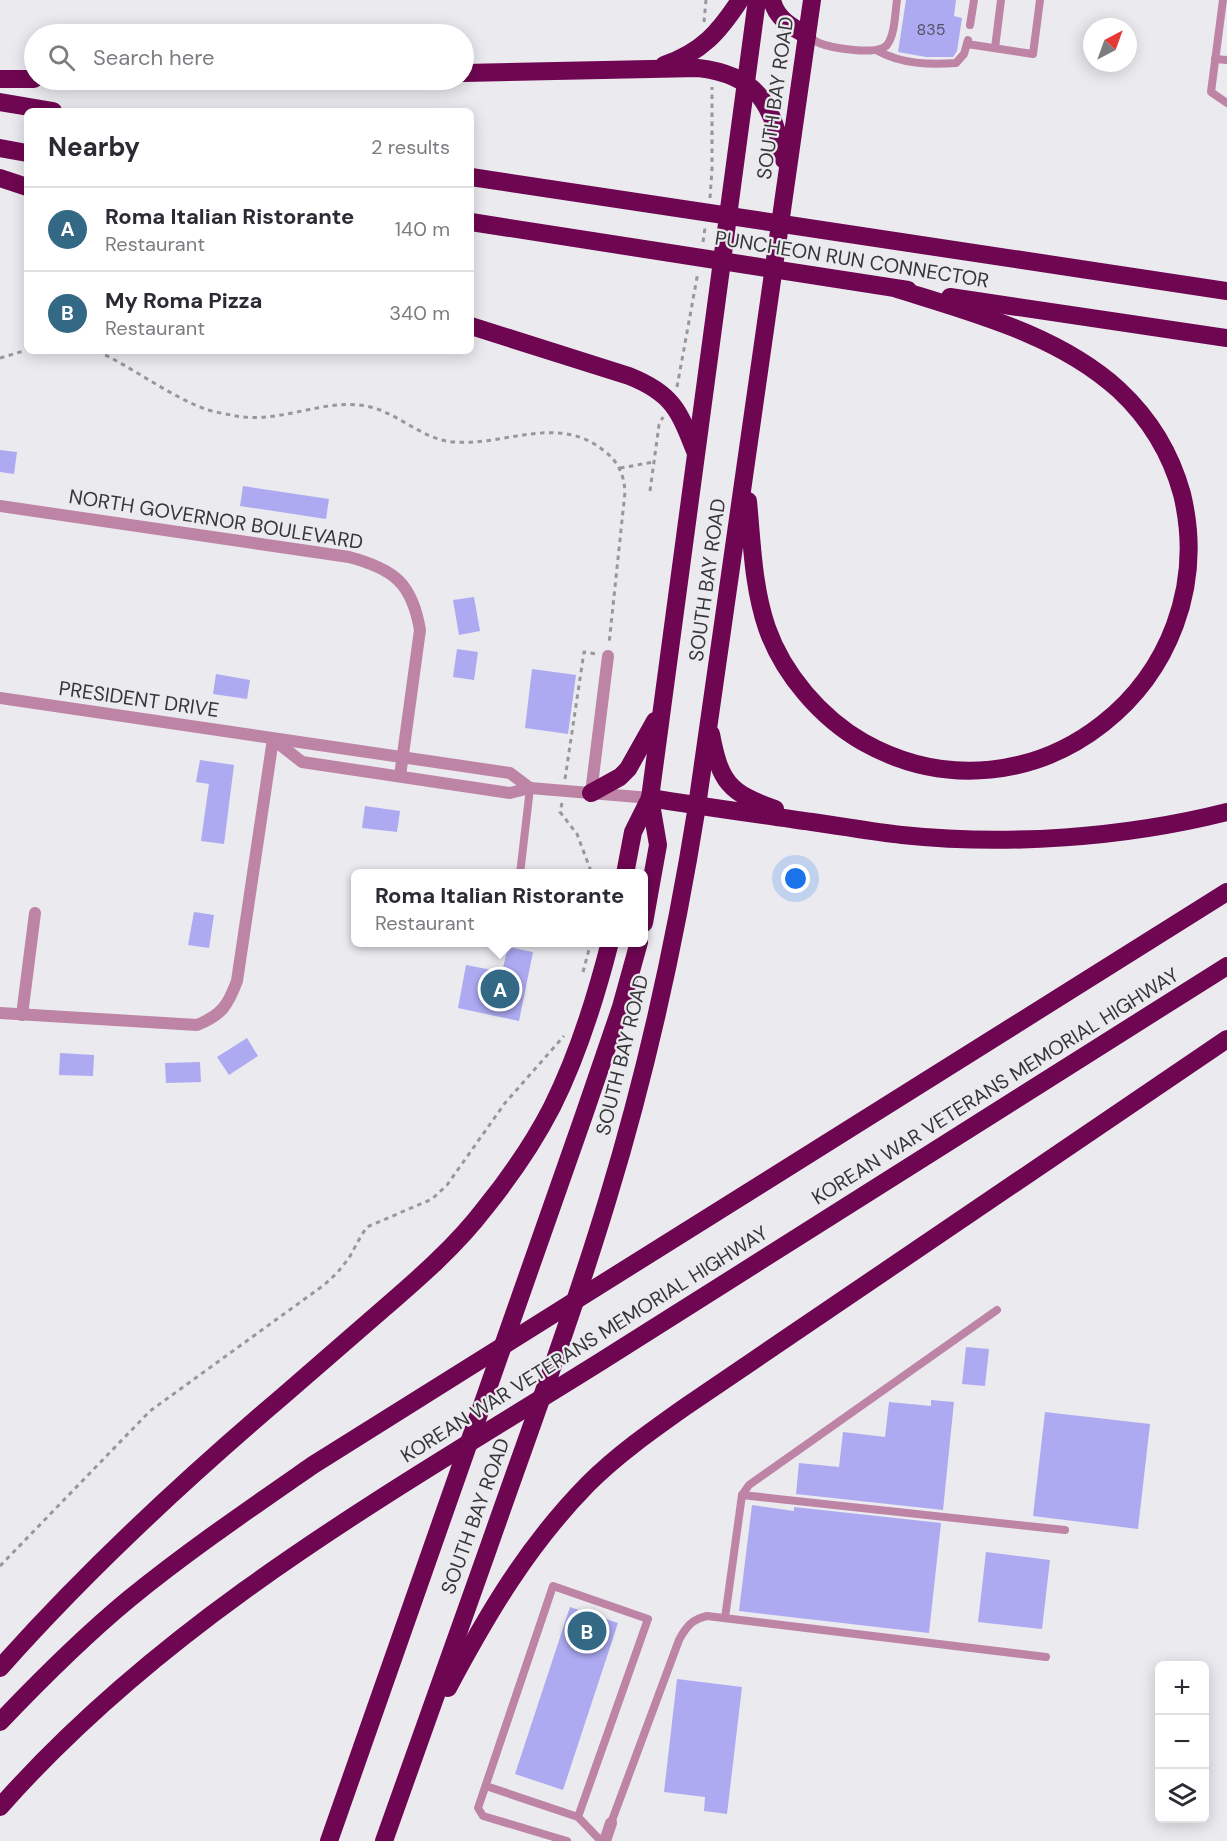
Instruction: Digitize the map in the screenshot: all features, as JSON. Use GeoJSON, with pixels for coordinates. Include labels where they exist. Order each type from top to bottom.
{"type":"FeatureCollection","features":[{"type":"Feature","properties":{"kind":"highway"},"geometry":{"type":"LineString","coordinates":[[648,70],[674,61],[700,48],[729,18],[740,0]]}},
{"type":"Feature","properties":{"kind":"highway","name":"SOUTH BAY ROAD"},"geometry":{"type":"LineString","coordinates":[[648,901],[658,845],[650,798],[757,0]]}},
{"type":"Feature","properties":{"kind":"highway"},"geometry":{"type":"LineString","coordinates":[[772,0],[777,14],[807,36]]}},
{"type":"Feature","properties":{"kind":"highway","name":"SOUTH BAY ROAD"},"geometry":{"type":"LineString","coordinates":[[384,1841],[558,1351],[609,1196],[661,998],[678,919],[697,806],[812,0]]}},
{"type":"Feature","properties":{"kind":"highway"},"geometry":{"type":"LineString","coordinates":[[474,73],[698,68],[712,70],[746,83],[760,97],[772,114],[787,172]]}},
{"type":"Feature","properties":{"kind":"highway"},"geometry":{"type":"LineString","coordinates":[[0,79],[24,79]]}},
{"type":"Feature","properties":{"kind":"highway"},"geometry":{"type":"LineString","coordinates":[[0,102],[35,108]]}},
{"type":"Feature","properties":{"kind":"highway"},"geometry":{"type":"LineString","coordinates":[[0,148],[24,152]]}},
{"type":"Feature","properties":{"kind":"highway","name":"PUNCHEON RUN CONNECTOR"},"geometry":{"type":"LineString","coordinates":[[474,177],[1227,291]]}},
{"type":"Feature","properties":{"kind":"highway"},"geometry":{"type":"LineString","coordinates":[[0,178],[24,186]]}},
{"type":"Feature","properties":{"kind":"highway","name":"PUNCHEON RUN CONNECTOR"},"geometry":{"type":"LineString","coordinates":[[474,222],[1227,338]]}},
{"type":"Feature","properties":{"kind":"highway"},"geometry":{"type":"LineString","coordinates":[[745,476],[755,576],[767,629],[778,654],[809,698],[853,736],[881,752],[912,763],[968,771],[1017,766],[1048,757],[1088,737],[1130,702],[1164,655],[1179,618],[1188,583],[1191,556],[1190,531],[1177,478],[1167,454],[1152,428],[1119,390],[1068,354],[1005,325],[897,289]]}},
{"type":"Feature","properties":{"kind":"highway"},"geometry":{"type":"LineString","coordinates":[[474,327],[648,383],[670,400],[679,412],[697,455]]}},
{"type":"Feature","properties":{"kind":"highway"},"geometry":{"type":"LineString","coordinates":[[591,793],[620,777],[628,769],[662,708]]}},
{"type":"Feature","properties":{"kind":"highway"},"geometry":{"type":"LineString","coordinates":[[709,722],[719,767],[732,787],[750,800],[814,822]]}},
{"type":"Feature","properties":{"kind":"highway"},"geometry":{"type":"LineString","coordinates":[[627,869],[633,832],[650,798],[902,835],[967,839],[1011,839],[1141,829],[1227,812]]}},
{"type":"Feature","properties":{"kind":"highway","name":"KOREAN WAR VETERANS MEMORIAL HIGHWAY"},"geometry":{"type":"LineString","coordinates":[[0,1722],[70,1652],[128,1601],[177,1561],[313,1465],[1227,891]]}},
{"type":"Feature","properties":{"kind":"highway"},"geometry":{"type":"LineString","coordinates":[[0,1668],[135,1527],[236,1435],[410,1286],[484,1211],[552,1107],[577,1046],[609,947]]}},
{"type":"Feature","properties":{"kind":"highway","name":"SOUTH BAY ROAD"},"geometry":{"type":"LineString","coordinates":[[329,1841],[588,1105],[621,1007],[638,947]]}},
{"type":"Feature","properties":{"kind":"highway","name":"KOREAN WAR VETERANS MEMORIAL HIGHWAY"},"geometry":{"type":"LineString","coordinates":[[0,1807],[78,1727],[146,1666],[276,1566],[1227,966]]}},
{"type":"Feature","properties":{"kind":"highway"},"geometry":{"type":"LineString","coordinates":[[421,1737],[507,1583],[558,1516],[615,1459],[685,1407],[1227,1039]]}},
{"type":"Feature","properties":{"kind":"street","name":"NORTH GOVERNOR BOULEVARD"},"geometry":{"type":"LineString","coordinates":[[0,506],[349,557],[385,570],[398,579],[408,591],[416,608],[420,630],[400,776]]}},
{"type":"Feature","properties":{"kind":"street"},"geometry":{"type":"LineString","coordinates":[[591,793],[608,656]]}},
{"type":"Feature","properties":{"kind":"street","name":"PRESIDENT DRIVE"},"geometry":{"type":"LineString","coordinates":[[0,698],[510,773],[530,788]]}},
{"type":"Feature","properties":{"kind":"street"},"geometry":{"type":"LineString","coordinates":[[0,1013],[197,1025],[213,1018],[224,1009],[237,981],[273,739]]}},
{"type":"Feature","properties":{"kind":"street","name":"PRESIDENT DRIVE"},"geometry":{"type":"LineString","coordinates":[[273,739],[302,762],[510,793],[530,788],[650,798]]}},
{"type":"Feature","properties":{"kind":"street"},"geometry":{"type":"LineString","coordinates":[[21,1015],[35,913]]}},
{"type":"Feature","properties":{"kind":"street"},"geometry":{"type":"LineString","coordinates":[[603,1841],[611,1823]]}},
{"type":"Feature","properties":{"kind":"lane"},"geometry":{"type":"LineString","coordinates":[[878,51],[886,46],[891,36],[897,0]]}},
{"type":"Feature","properties":{"kind":"lane"},"geometry":{"type":"LineString","coordinates":[[970,25],[974,0]]}},
{"type":"Feature","properties":{"kind":"lane"},"geometry":{"type":"LineString","coordinates":[[995,48],[1001,0]]}},
{"type":"Feature","properties":{"kind":"lane"},"geometry":{"type":"LineString","coordinates":[[807,36],[817,43],[829,46],[878,51],[893,59],[935,65],[956,63],[964,54],[968,42],[1033,54],[1040,0]]}},
{"type":"Feature","properties":{"kind":"lane"},"geometry":{"type":"LineString","coordinates":[[1224,0],[1211,92],[1227,103]]}},
{"type":"Feature","properties":{"kind":"lane"},"geometry":{"type":"LineString","coordinates":[[1215,59],[1227,60]]}},
{"type":"Feature","properties":{"kind":"lane"},"geometry":{"type":"LineString","coordinates":[[520,869],[530,788]]}},
{"type":"Feature","properties":{"kind":"lane"},"geometry":{"type":"LineString","coordinates":[[725,1618],[742,1495],[749,1485],[997,1310]]}},
{"type":"Feature","properties":{"kind":"lane"},"geometry":{"type":"LineString","coordinates":[[742,1495],[1065,1530]]}},
{"type":"Feature","properties":{"kind":"lane"},"geometry":{"type":"LineString","coordinates":[[567,1841],[483,1816],[478,1808],[554,1586],[648,1618],[578,1817]]}},
{"type":"Feature","properties":{"kind":"lane"},"geometry":{"type":"LineString","coordinates":[[611,1823],[679,1640],[688,1625],[699,1618],[707,1616],[725,1618],[1046,1657]]}},
{"type":"Feature","properties":{"kind":"lane"},"geometry":{"type":"LineString","coordinates":[[486,1786],[578,1817],[603,1841]]}},
{"type":"Feature","properties":{"kind":"path"},"geometry":{"type":"LineString","coordinates":[[0,358],[24,351]]}},
{"type":"Feature","properties":{"kind":"path"},"geometry":{"type":"LineString","coordinates":[[102,354],[206,409],[239,416],[267,417],[302,413],[325,406],[345,404],[366,406],[384,411],[431,436],[452,442],[478,442],[562,432],[578,435],[595,443],[611,455],[620,468],[625,492],[608,656],[584,652],[566,771]]}},
{"type":"Feature","properties":{"kind":"path"},"geometry":{"type":"LineString","coordinates":[[620,468],[654,462]]}},
{"type":"Feature","properties":{"kind":"path"},"geometry":{"type":"LineString","coordinates":[[560,812],[577,834],[590,869]]}},
{"type":"Feature","properties":{"kind":"path"},"geometry":{"type":"LineString","coordinates":[[582,977],[590,947]]}},
{"type":"Feature","properties":{"kind":"path"},"geometry":{"type":"LineString","coordinates":[[0,1566],[150,1411],[324,1285],[350,1258],[368,1227],[432,1199],[447,1185],[505,1103],[565,1034],[567,1028]]}},
{"type":"Feature","properties":{"kind":"building"},"geometry":{"type":"Polygon","coordinates":[[[906,0],[956,0],[954,16],[962,18],[957,51],[953,57],[926,57],[898,52],[906,0]]]}},
{"type":"Feature","properties":{"kind":"building"},"geometry":{"type":"Polygon","coordinates":[[[0,450],[17,452],[14,474],[0,472],[0,450]]]}},
{"type":"Feature","properties":{"kind":"building"},"geometry":{"type":"Polygon","coordinates":[[[243,486],[329,499],[326,519],[240,506],[243,486]]]}},
{"type":"Feature","properties":{"kind":"building"},"geometry":{"type":"Polygon","coordinates":[[[474,597],[480,631],[459,635],[453,600],[474,597]]]}},
{"type":"Feature","properties":{"kind":"building"},"geometry":{"type":"Polygon","coordinates":[[[457,649],[478,652],[474,680],[453,677],[457,649]]]}},
{"type":"Feature","properties":{"kind":"building"},"geometry":{"type":"Polygon","coordinates":[[[532,669],[576,675],[568,734],[525,728],[532,669]]]}},
{"type":"Feature","properties":{"kind":"building"},"geometry":{"type":"Polygon","coordinates":[[[216,674],[250,680],[247,699],[213,694],[216,674]]]}},
{"type":"Feature","properties":{"kind":"building"},"geometry":{"type":"Polygon","coordinates":[[[200,760],[234,765],[224,844],[201,841],[209,784],[196,782],[200,760]]]}},
{"type":"Feature","properties":{"kind":"building"},"geometry":{"type":"Polygon","coordinates":[[[365,806],[400,811],[397,832],[362,828],[365,806]]]}},
{"type":"Feature","properties":{"kind":"building"},"geometry":{"type":"Polygon","coordinates":[[[194,912],[214,915],[209,948],[188,945],[194,912]]]}},
{"type":"Feature","properties":{"kind":"building"},"geometry":{"type":"Polygon","coordinates":[[[508,947],[533,952],[519,1021],[458,1008],[466,965],[502,972],[508,947]]]}},
{"type":"Feature","properties":{"kind":"building"},"geometry":{"type":"Polygon","coordinates":[[[247,1038],[258,1056],[229,1075],[217,1057],[247,1038]]]}},
{"type":"Feature","properties":{"kind":"building"},"geometry":{"type":"Polygon","coordinates":[[[60,1053],[94,1055],[93,1076],[59,1075],[60,1053]]]}},
{"type":"Feature","properties":{"kind":"building"},"geometry":{"type":"Polygon","coordinates":[[[200,1062],[201,1082],[166,1083],[165,1063],[200,1062]]]}},
{"type":"Feature","properties":{"kind":"building"},"geometry":{"type":"Polygon","coordinates":[[[966,1347],[989,1349],[985,1386],[962,1384],[966,1347]]]}},
{"type":"Feature","properties":{"kind":"building"},"geometry":{"type":"Polygon","coordinates":[[[931,1400],[954,1402],[943,1510],[796,1494],[799,1463],[839,1467],[843,1432],[885,1437],[889,1402],[931,1406],[931,1400]]]}},
{"type":"Feature","properties":{"kind":"building"},"geometry":{"type":"Polygon","coordinates":[[[1045,1412],[1150,1424],[1138,1529],[1033,1516],[1045,1412]]]}},
{"type":"Feature","properties":{"kind":"building"},"geometry":{"type":"Polygon","coordinates":[[[752,1505],[794,1511],[794,1507],[941,1523],[929,1633],[739,1611],[752,1505]]]}},
{"type":"Feature","properties":{"kind":"building"},"geometry":{"type":"Polygon","coordinates":[[[986,1552],[1050,1560],[1042,1629],[978,1622],[986,1552]]]}},
{"type":"Feature","properties":{"kind":"building"},"geometry":{"type":"Polygon","coordinates":[[[570,1607],[618,1623],[563,1790],[515,1774],[570,1607]]]}},
{"type":"Feature","properties":{"kind":"building"},"geometry":{"type":"Polygon","coordinates":[[[677,1679],[742,1687],[727,1814],[704,1811],[705,1797],[664,1792],[677,1679]]]}},
{"type":"Feature","properties":{"kind":"place","name":"Roma Italian Ristorante"},"geometry":{"type":"Point","coordinates":[500,989]}},
{"type":"Feature","properties":{"kind":"place","name":"My Roma Pizza"},"geometry":{"type":"Point","coordinates":[587,1631]}}]}
